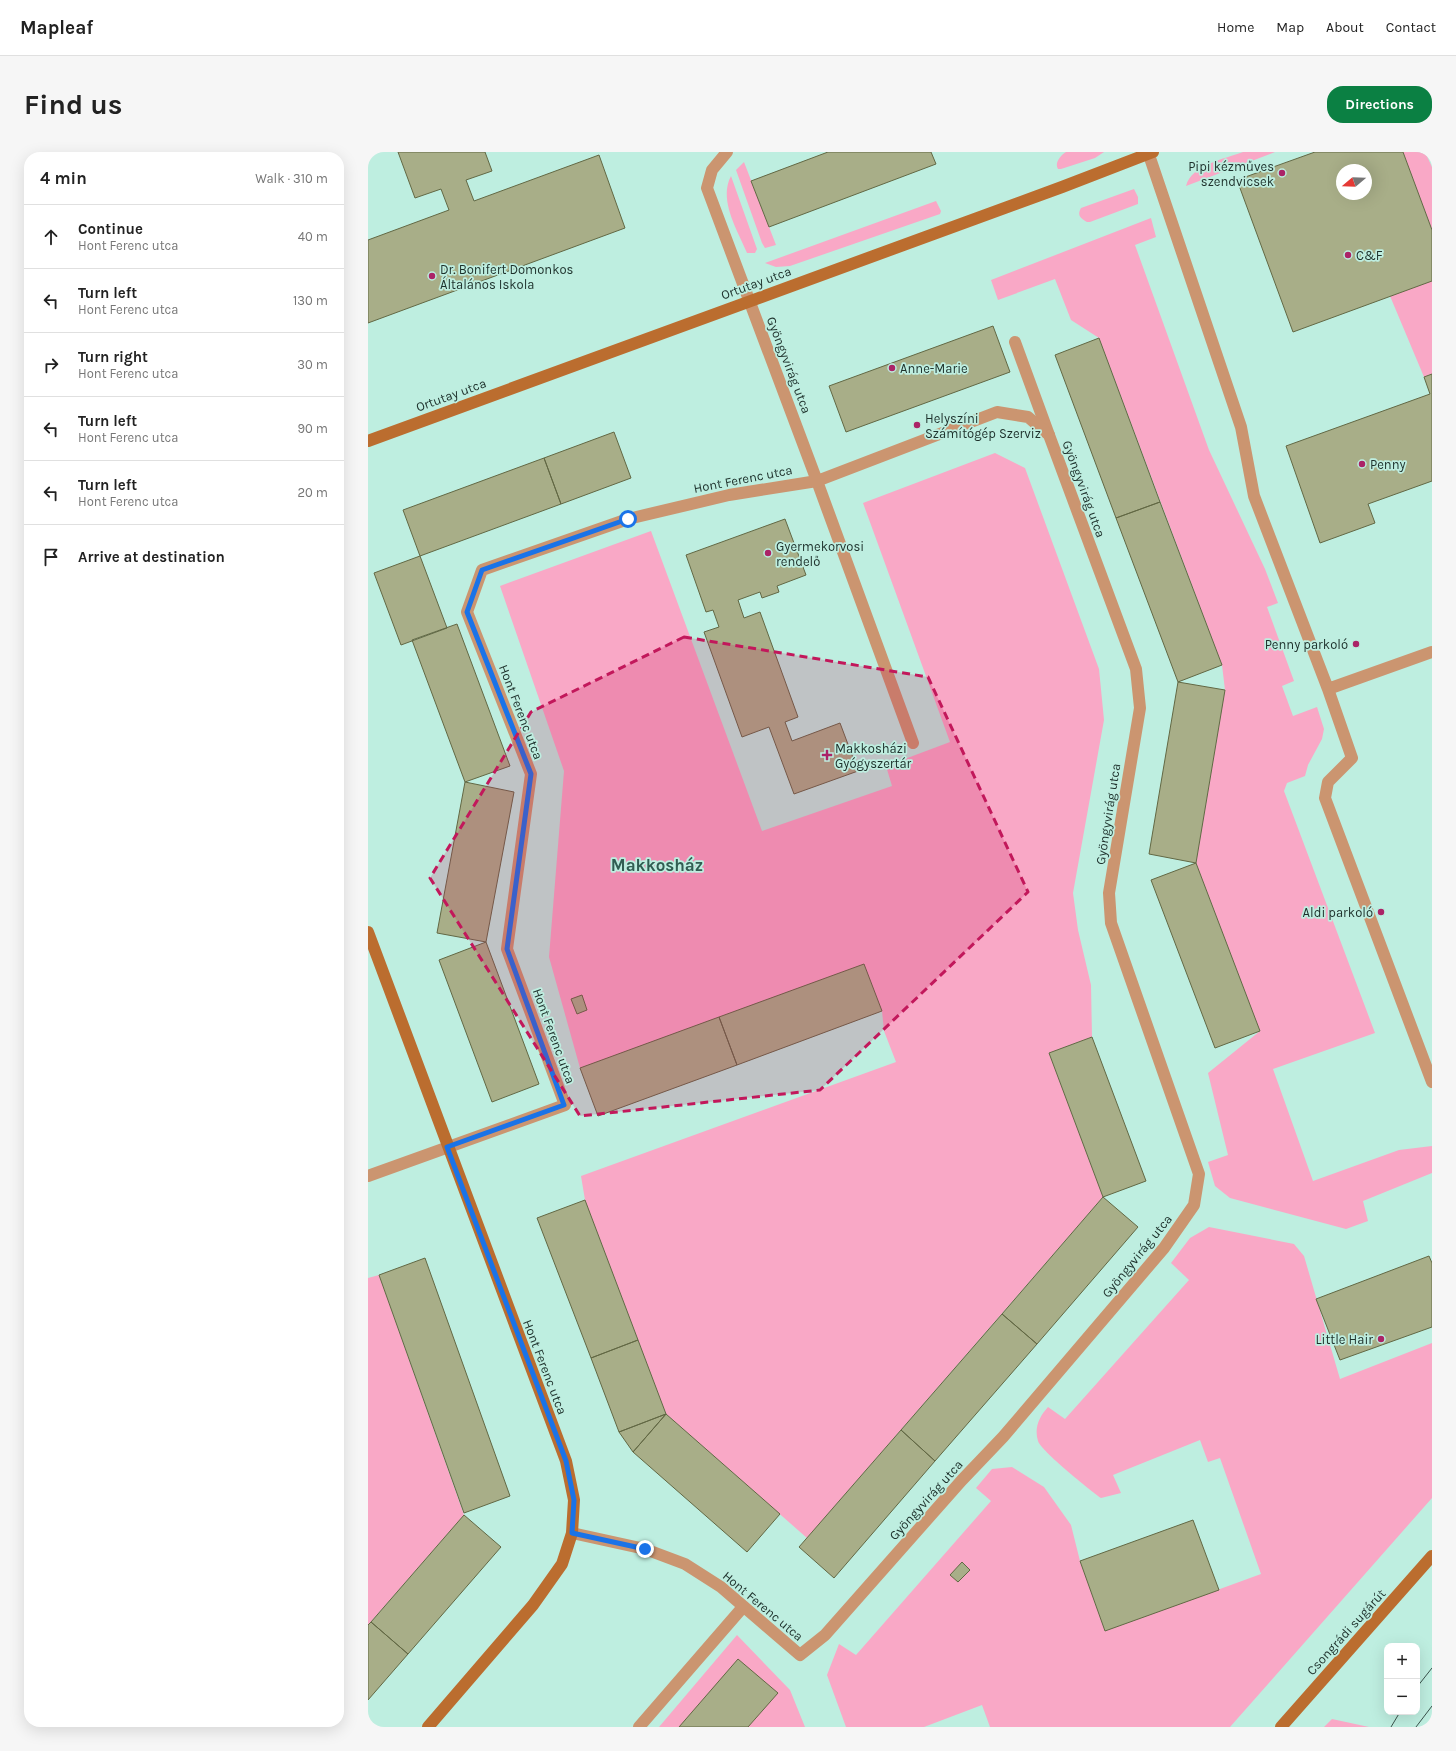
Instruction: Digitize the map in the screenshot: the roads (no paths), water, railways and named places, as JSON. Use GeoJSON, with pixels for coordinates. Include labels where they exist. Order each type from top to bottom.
{"type":"FeatureCollection","features":[{"type":"Feature","properties":{"kind":"street","name":"Gyöngyvirág utca"},"geometry":{"type":"LineString","coordinates":[[726,152],[712,170],[707,188],[817,480],[997,412],[1028,417],[1049,435],[1136,669],[1140,708],[1109,893],[1111,923],[1199,1174],[1194,1205],[1164,1248],[1003,1437],[962,1480],[825,1635],[800,1656]]}},
{"type":"Feature","properties":{"kind":"street","name":"Ortutay utca"},"geometry":{"type":"LineString","coordinates":[[369,438],[1062,187],[1150,153]]}},
{"type":"Feature","properties":{"kind":"street"},"geometry":{"type":"LineString","coordinates":[[1150,153],[1241,427],[1254,496],[1328,689],[1352,758],[1328,782],[1325,798],[1432,1082]]}},
{"type":"Feature","properties":{"kind":"street"},"geometry":{"type":"LineString","coordinates":[[1015,342],[1049,435]]}},
{"type":"Feature","properties":{"kind":"street"},"geometry":{"type":"LineString","coordinates":[[817,480],[913,743]]}},
{"type":"Feature","properties":{"kind":"street","name":"Hont Ferenc utca"},"geometry":{"type":"LineString","coordinates":[[447,1147],[564,1105],[507,949],[531,774],[467,612],[482,570],[628,519],[730,495],[817,480]]}},
{"type":"Feature","properties":{"kind":"street"},"geometry":{"type":"LineString","coordinates":[[1328,689],[1432,652]]}},
{"type":"Feature","properties":{"kind":"street","name":"Hont Ferenc utca"},"geometry":{"type":"LineString","coordinates":[[368,932],[447,1147],[566,1461],[574,1500],[572,1533],[562,1564],[533,1605],[428,1727]]}},
{"type":"Feature","properties":{"kind":"street"},"geometry":{"type":"LineString","coordinates":[[368,1176],[447,1147]]}},
{"type":"Feature","properties":{"kind":"street","name":"Hont Ferenc utca"},"geometry":{"type":"LineString","coordinates":[[572,1533],[645,1549],[684,1564],[721,1587],[800,1656]]}},
{"type":"Feature","properties":{"kind":"street","name":"Csongrádi sugárút"},"geometry":{"type":"LineString","coordinates":[[1281,1727],[1432,1556]]}},
{"type":"Feature","properties":{"kind":"street"},"geometry":{"type":"LineString","coordinates":[[639,1727],[743,1607]]}},
{"type":"Feature","properties":{"kind":"tram line"},"geometry":{"type":"LineString","coordinates":[[1420,1683],[1432,1668]]}},
{"type":"Feature","properties":{"kind":"tram line"},"geometry":{"type":"LineString","coordinates":[[1416,1727],[1432,1706]]}},
{"type":"Feature","properties":{"kind":"tram line"},"geometry":{"type":"LineString","coordinates":[[1391,1727],[1398,1715]]}},
{"type":"Feature","properties":{"kind":"place","name":"Pipi kézműves szendvicsek"},"geometry":{"type":"Point","coordinates":[1282,173]}},
{"type":"Feature","properties":{"kind":"place","name":"C&F"},"geometry":{"type":"Point","coordinates":[1348,255]}},
{"type":"Feature","properties":{"kind":"place","name":"Dr. Bonifert Domonkos Általános Iskola"},"geometry":{"type":"Point","coordinates":[432,276]}},
{"type":"Feature","properties":{"kind":"place","name":"Anne-Marie"},"geometry":{"type":"Point","coordinates":[892,368]}},
{"type":"Feature","properties":{"kind":"place","name":"Helyszíni Számítógép Szerviz"},"geometry":{"type":"Point","coordinates":[917,425]}},
{"type":"Feature","properties":{"kind":"place","name":"Penny"},"geometry":{"type":"Point","coordinates":[1362,464]}},
{"type":"Feature","properties":{"kind":"place","name":"Gyermekorvosi rendelő"},"geometry":{"type":"Point","coordinates":[768,553]}},
{"type":"Feature","properties":{"kind":"place","name":"Penny parkoló"},"geometry":{"type":"Point","coordinates":[1356,644]}},
{"type":"Feature","properties":{"kind":"place","name":"Makkosházi Gyógyszertár"},"geometry":{"type":"Point","coordinates":[827,755]}},
{"type":"Feature","properties":{"kind":"place","name":"Aldi parkoló"},"geometry":{"type":"Point","coordinates":[1381,912]}},
{"type":"Feature","properties":{"kind":"place","name":"Little Hair"},"geometry":{"type":"Point","coordinates":[1381,1339]}},
{"type":"Feature","properties":{"kind":"district","name":"Makkosház"},"geometry":{"type":"Point","coordinates":[657,865]}}]}
